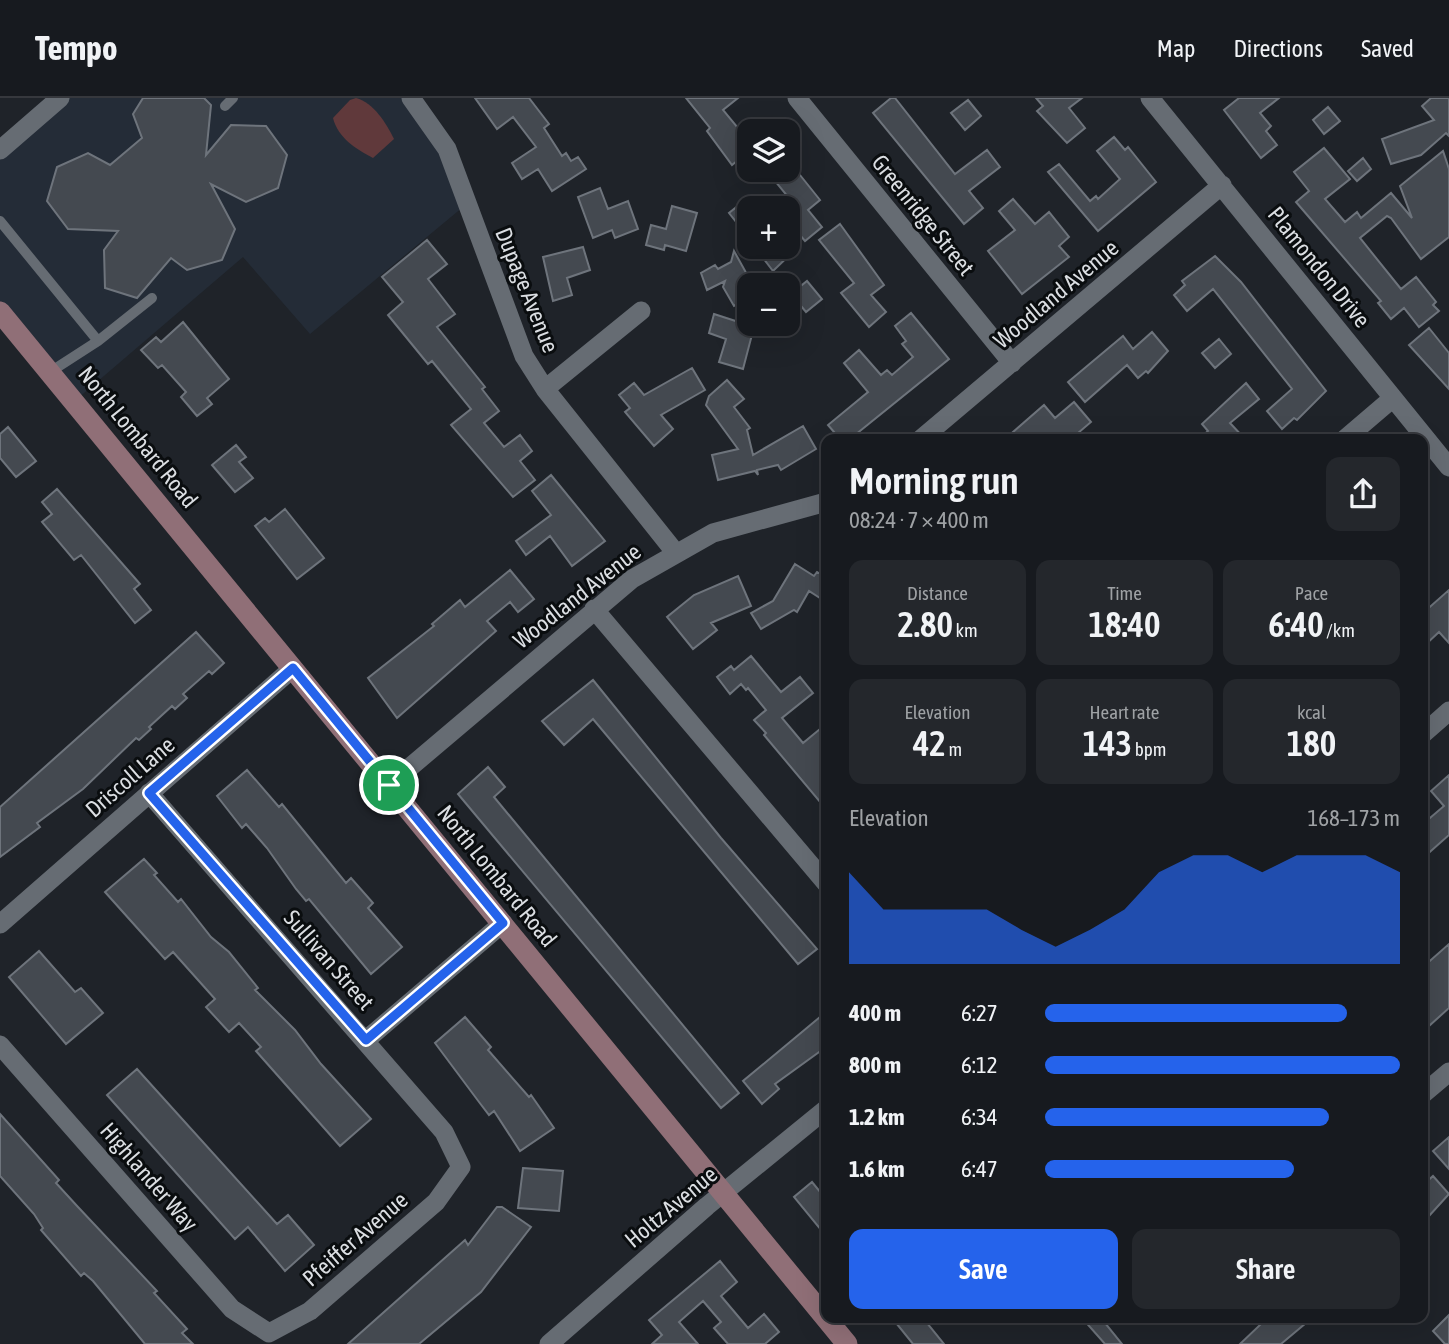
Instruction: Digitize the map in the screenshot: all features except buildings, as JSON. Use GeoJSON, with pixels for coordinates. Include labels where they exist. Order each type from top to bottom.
{"type":"FeatureCollection","features":[{"type":"Feature","properties":{"kind":"street"},"geometry":{"type":"LineString","coordinates":[[0,150],[60,98]]}},
{"type":"Feature","properties":{"kind":"street","name":"Dupage Avenue"},"geometry":{"type":"LineString","coordinates":[[411,98],[447,149],[518,345],[545,389],[676,552]]}},
{"type":"Feature","properties":{"kind":"street","name":"Greenridge Street"},"geometry":{"type":"LineString","coordinates":[[797,98],[1012,363]]}},
{"type":"Feature","properties":{"kind":"street","name":"Plamondon Drive"},"geometry":{"type":"LineString","coordinates":[[1156,100],[1423,434]]}},
{"type":"Feature","properties":{"kind":"street","name":"Woodland Avenue"},"geometry":{"type":"LineString","coordinates":[[927,434],[1222,185]]}},
{"type":"Feature","properties":{"kind":"street"},"geometry":{"type":"LineString","coordinates":[[545,389],[640,311]]}},
{"type":"Feature","properties":{"kind":"street","name":"North Lombard Road"},"geometry":{"type":"LineString","coordinates":[[0,312],[821,1314]]}},
{"type":"Feature","properties":{"kind":"street"},"geometry":{"type":"LineString","coordinates":[[1351,434],[1393,397]]}},
{"type":"Feature","properties":{"kind":"street","name":"Plamondon Drive"},"geometry":{"type":"LineString","coordinates":[[1428,441],[1449,467]]}},
{"type":"Feature","properties":{"kind":"street","name":"Woodland Avenue"},"geometry":{"type":"LineString","coordinates":[[389,785],[594,609],[676,552],[731,527],[821,503]]}},
{"type":"Feature","properties":{"kind":"street"},"geometry":{"type":"LineString","coordinates":[[594,609],[821,877]]}},
{"type":"Feature","properties":{"kind":"street","name":"Driscoll Lane"},"geometry":{"type":"LineString","coordinates":[[0,923],[293,668]]}},
{"type":"Feature","properties":{"kind":"street"},"geometry":{"type":"LineString","coordinates":[[1428,730],[1449,711]]}},
{"type":"Feature","properties":{"kind":"street","name":"Sullivan Street"},"geometry":{"type":"LineString","coordinates":[[149,793],[444,1132],[461,1167]]}},
{"type":"Feature","properties":{"kind":"street"},"geometry":{"type":"LineString","coordinates":[[366,1040],[503,923]]}},
{"type":"Feature","properties":{"kind":"street","name":"Highlander Way"},"geometry":{"type":"LineString","coordinates":[[0,1045],[232,1309],[270,1333]]}},
{"type":"Feature","properties":{"kind":"street"},"geometry":{"type":"LineString","coordinates":[[1428,1090],[1449,1072]]}},
{"type":"Feature","properties":{"kind":"street","name":"Holtz Avenue"},"geometry":{"type":"LineString","coordinates":[[549,1344],[721,1195],[821,1113]]}},
{"type":"Feature","properties":{"kind":"street","name":"Pfeiffer Avenue"},"geometry":{"type":"LineString","coordinates":[[270,1333],[310,1311],[436,1202],[461,1167]]}},
{"type":"Feature","properties":{"kind":"street","name":"North Lombard Road"},"geometry":{"type":"LineString","coordinates":[[828,1323],[846,1344]]}},
{"type":"Feature","properties":{"kind":"lane"},"geometry":{"type":"LineString","coordinates":[[225,106],[233,98]]}},
{"type":"Feature","properties":{"kind":"lane"},"geometry":{"type":"LineString","coordinates":[[0,221],[98,341]]}},
{"type":"Feature","properties":{"kind":"lane"},"geometry":{"type":"LineString","coordinates":[[50,372],[98,341],[152,298]]}},
{"type":"Feature","properties":{"kind":"shaded area"},"geometry":{"type":"Polygon","coordinates":[[[66,98],[404,98],[435,137],[463,207],[310,334],[243,257],[77,399],[0,305],[0,155],[66,98]]]}},
{"type":"Feature","properties":{"kind":"shaded area"},"geometry":{"type":"Polygon","coordinates":[[[356,98],[374,109],[394,139],[373,158],[343,137],[333,118],[350,100],[356,98]]]}},
{"type":"Feature","properties":{"kind":"route"},"geometry":{"type":"LineString","coordinates":[[293,668],[389,785],[503,923],[366,1040],[149,793],[293,668]]}}]}
